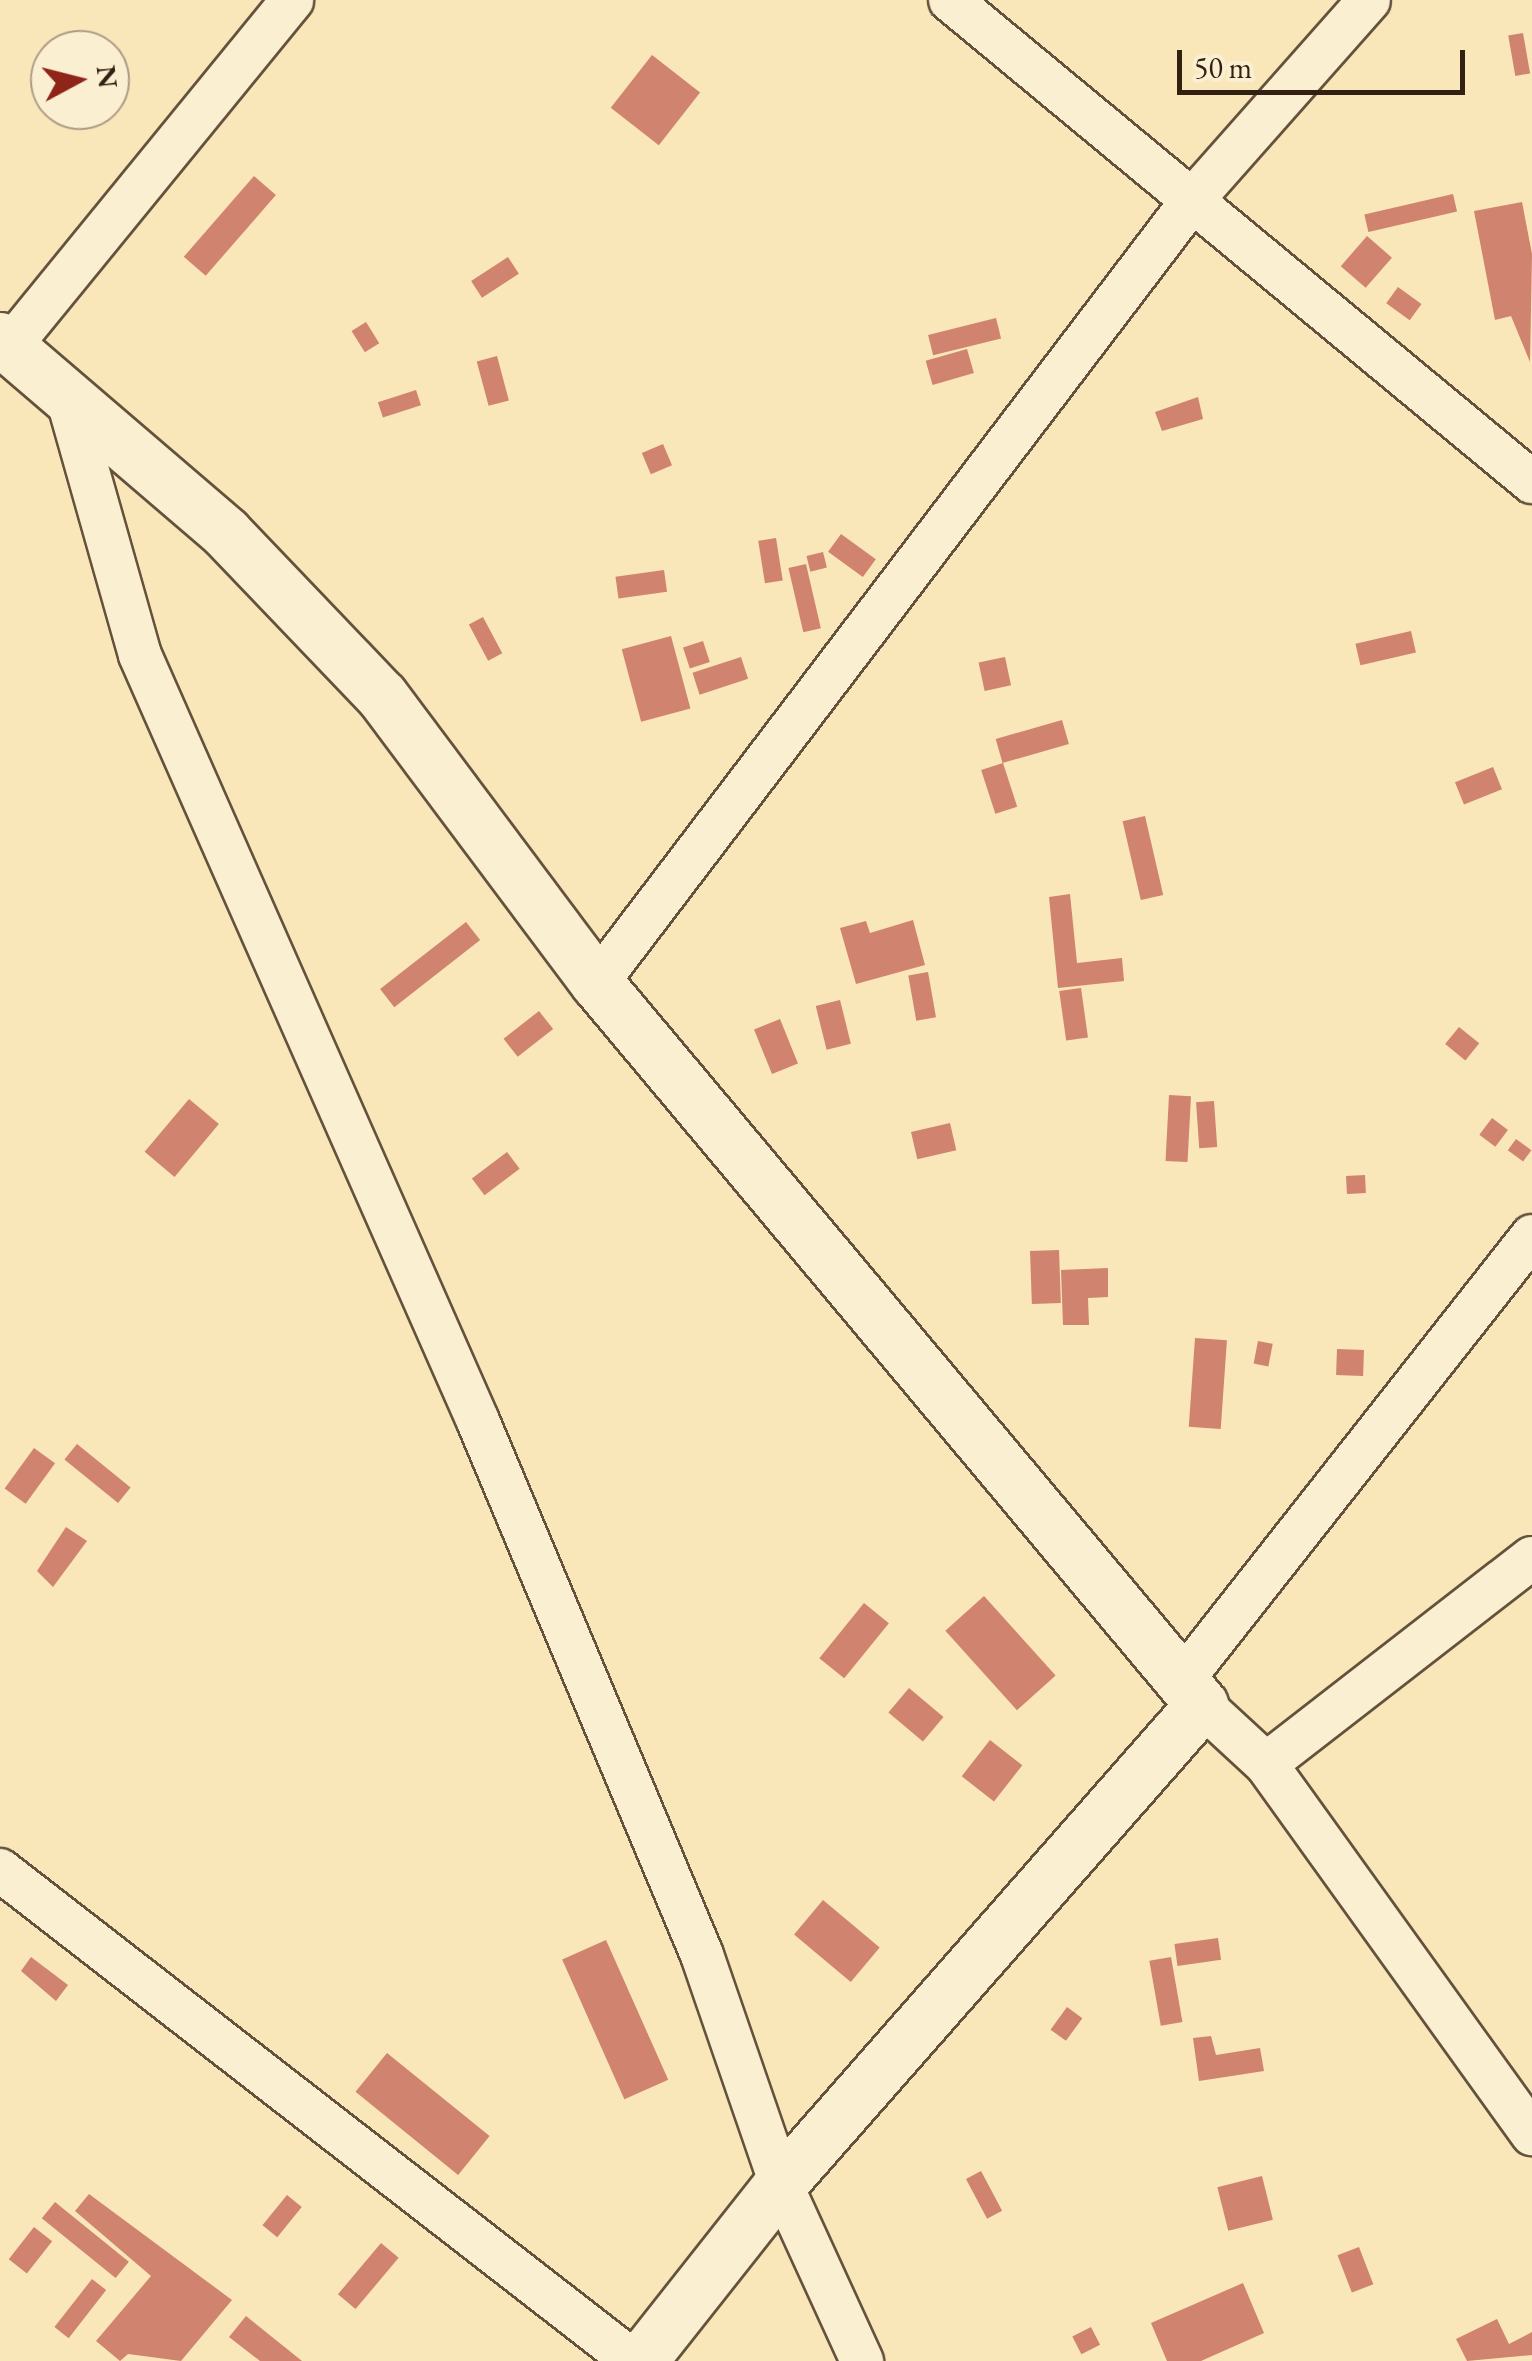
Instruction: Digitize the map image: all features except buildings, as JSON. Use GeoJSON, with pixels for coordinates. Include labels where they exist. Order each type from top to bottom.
{"type":"FeatureCollection","features":[{"type":"Feature","properties":{"kind":"street"},"geometry":{"type":"LineString","coordinates":[[292,0],[4,347],[226,532],[382,696],[597,983],[1191,1694],[1266,1764],[1532,2134]]}},
{"type":"Feature","properties":{"kind":"street"},"geometry":{"type":"LineString","coordinates":[[950,0],[1194,198],[1532,482]]}},
{"type":"Feature","properties":{"kind":"street"},"geometry":{"type":"LineString","coordinates":[[597,983],[1194,198],[1369,0]]}},
{"type":"Feature","properties":{"kind":"street"},"geometry":{"type":"LineString","coordinates":[[66,397],[140,655],[568,1633],[702,1955],[782,2184],[862,2361]]}},
{"type":"Feature","properties":{"kind":"street"},"geometry":{"type":"LineString","coordinates":[[641,2361],[782,2184],[1191,1694],[1532,1236]]}},
{"type":"Feature","properties":{"kind":"street"},"geometry":{"type":"LineString","coordinates":[[1266,1764],[1532,1558]]}},
{"type":"Feature","properties":{"kind":"street"},"geometry":{"type":"LineString","coordinates":[[0,1870],[633,2361]]}}]}
